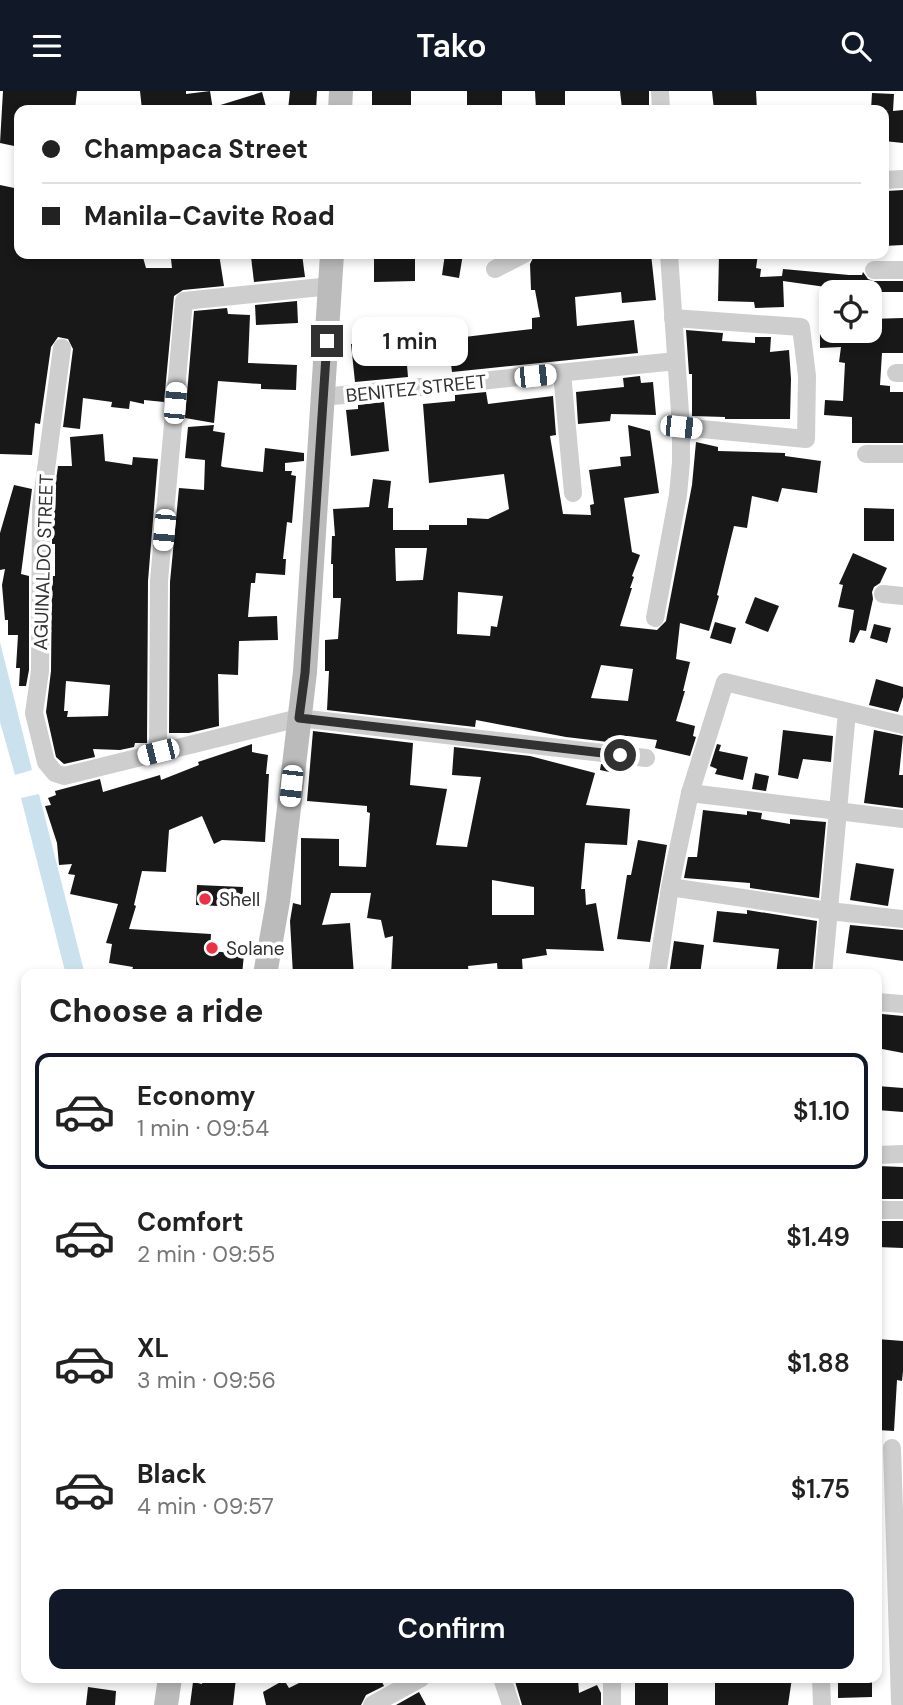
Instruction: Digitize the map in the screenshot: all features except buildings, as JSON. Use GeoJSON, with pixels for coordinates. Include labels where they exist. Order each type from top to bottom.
{"type":"FeatureCollection","features":[{"type":"Feature","properties":{"kind":"main road"},"geometry":{"type":"LineString","coordinates":[[270,968],[305,673],[332,259]]}},
{"type":"Feature","properties":{"kind":"main road"},"geometry":{"type":"LineString","coordinates":[[166,1705],[169,1683]]}},
{"type":"Feature","properties":{"kind":"street"},"geometry":{"type":"LineString","coordinates":[[495,269],[514,259]]}},
{"type":"Feature","properties":{"kind":"street"},"geometry":{"type":"LineString","coordinates":[[655,618],[678,495],[681,462],[669,259]]}},
{"type":"Feature","properties":{"kind":"street"},"geometry":{"type":"LineString","coordinates":[[874,270],[903,269]]}},
{"type":"Feature","properties":{"kind":"street"},"geometry":{"type":"LineString","coordinates":[[331,286],[184,301],[159,581],[158,752],[299,718],[646,758]]}},
{"type":"Feature","properties":{"kind":"street"},"geometry":{"type":"LineString","coordinates":[[673,318],[801,327],[807,376],[806,439],[681,427]]}},
{"type":"Feature","properties":{"kind":"street","name":"AGUINALDO STREET"},"geometry":{"type":"LineString","coordinates":[[62,348],[41,507],[40,671],[34,713],[46,762],[55,773],[64,776],[158,752]]}},
{"type":"Feature","properties":{"kind":"street","name":"BENITEZ STREET"},"geometry":{"type":"LineString","coordinates":[[323,397],[676,361]]}},
{"type":"Feature","properties":{"kind":"street"},"geometry":{"type":"LineString","coordinates":[[562,373],[573,493]]}},
{"type":"Feature","properties":{"kind":"street"},"geometry":{"type":"LineString","coordinates":[[866,454],[903,454]]}},
{"type":"Feature","properties":{"kind":"street"},"geometry":{"type":"LineString","coordinates":[[883,594],[903,596]]}},
{"type":"Feature","properties":{"kind":"street"},"geometry":{"type":"LineString","coordinates":[[658,969],[670,887],[690,793],[725,682],[903,725]]}},
{"type":"Feature","properties":{"kind":"street"},"geometry":{"type":"LineString","coordinates":[[823,969],[847,712]]}},
{"type":"Feature","properties":{"kind":"street"},"geometry":{"type":"LineString","coordinates":[[690,793],[903,819]]}},
{"type":"Feature","properties":{"kind":"street"},"geometry":{"type":"LineString","coordinates":[[670,887],[829,911],[903,919]]}},
{"type":"Feature","properties":{"kind":"street"},"geometry":{"type":"LineString","coordinates":[[882,1002],[903,1004]]}},
{"type":"Feature","properties":{"kind":"street"},"geometry":{"type":"LineString","coordinates":[[882,1155],[903,1154]]}},
{"type":"Feature","properties":{"kind":"street"},"geometry":{"type":"LineString","coordinates":[[882,1210],[903,1210]]}},
{"type":"Feature","properties":{"kind":"street"},"geometry":{"type":"LineString","coordinates":[[891,1448],[900,1702]]}},
{"type":"Feature","properties":{"kind":"street"},"geometry":{"type":"LineString","coordinates":[[372,1705],[412,1683]]}},
{"type":"Feature","properties":{"kind":"street"},"geometry":{"type":"LineString","coordinates":[[504,1683],[511,1705]]}},
{"type":"Feature","properties":{"kind":"street"},"geometry":{"type":"LineString","coordinates":[[612,1683],[612,1705]]}},
{"type":"Feature","properties":{"kind":"street"},"geometry":{"type":"LineString","coordinates":[[821,1683],[822,1705]]}},
{"type":"Feature","properties":{"kind":"water"},"geometry":{"type":"Polygon","coordinates":[[[0,642],[32,770],[15,775],[0,722],[0,642]]]}},
{"type":"Feature","properties":{"kind":"water"},"geometry":{"type":"Polygon","coordinates":[[[39,794],[83,969],[64,969],[21,798],[39,794]]]}},
{"type":"Feature","properties":{"kind":"place","name":"Shell"},"geometry":{"type":"Point","coordinates":[205,899]}},
{"type":"Feature","properties":{"kind":"place","name":"Solane"},"geometry":{"type":"Point","coordinates":[212,948]}},
{"type":"Feature","properties":{"kind":"route"},"geometry":{"type":"LineString","coordinates":[[327,341],[305,673],[299,718],[620,755]]}}]}
